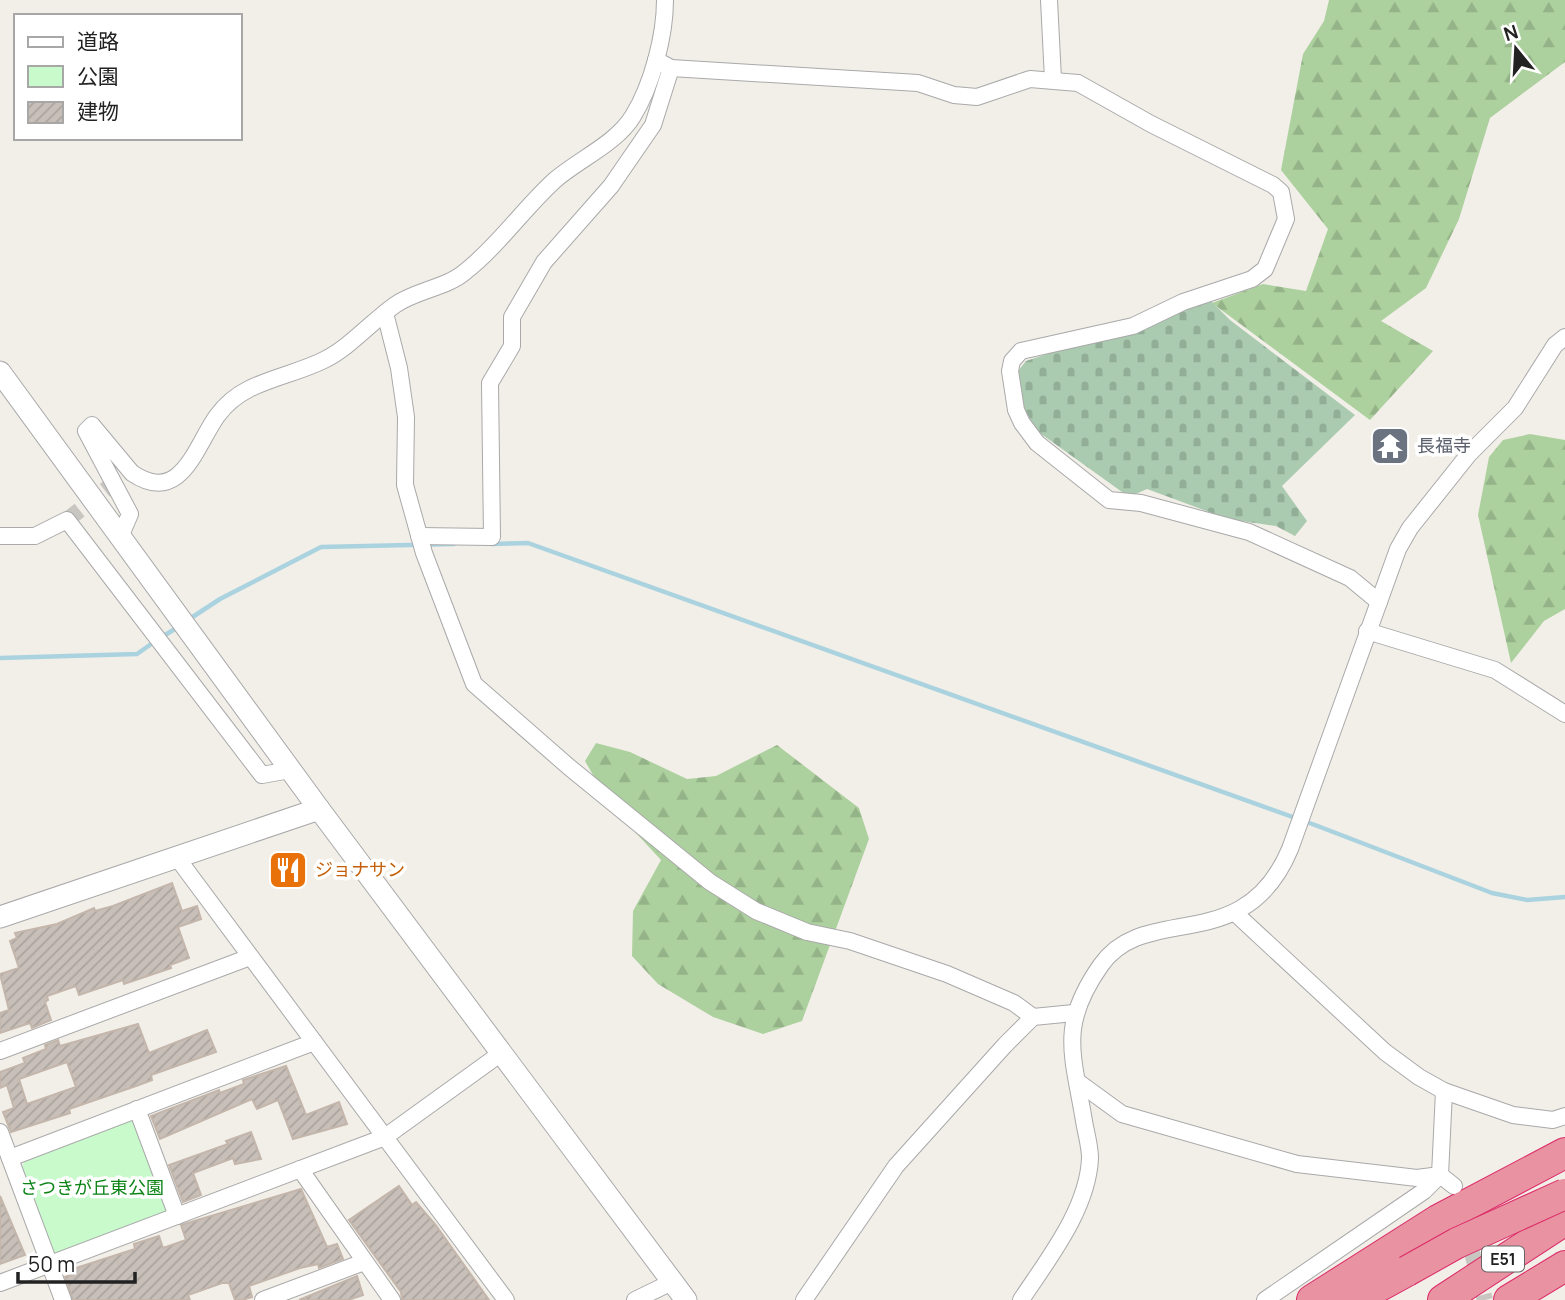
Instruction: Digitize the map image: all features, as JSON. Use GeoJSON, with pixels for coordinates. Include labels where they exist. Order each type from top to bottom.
{"type":"FeatureCollection","features":[{"type":"Feature","properties":{"kind":"highway"},"geometry":{"type":"LineString","coordinates":[[1312,1300],[1438,1220],[1565,1153]]}},
{"type":"Feature","properties":{"kind":"highway"},"geometry":{"type":"LineString","coordinates":[[1354,1300],[1479,1232],[1565,1194]]}},
{"type":"Feature","properties":{"kind":"highway","name":"E51"},"geometry":{"type":"LineString","coordinates":[[1443,1300],[1565,1220]]}},
{"type":"Feature","properties":{"kind":"highway","name":"E51"},"geometry":{"type":"LineString","coordinates":[[1509,1300],[1565,1266]]}},
{"type":"Feature","properties":{"kind":"street"},"geometry":{"type":"LineString","coordinates":[[121,535],[130,514],[86,431],[92,425],[125,477],[159,484],[168,482],[193,457],[218,415],[233,399],[249,389],[326,360],[397,303],[464,273],[556,180],[611,138],[632,117],[656,60],[665,26],[666,0]]}},
{"type":"Feature","properties":{"kind":"street"},"geometry":{"type":"LineString","coordinates":[[1049,0],[1053,79]]}},
{"type":"Feature","properties":{"kind":"street"},"geometry":{"type":"LineString","coordinates":[[656,60],[671,68],[918,83],[954,96],[977,97],[1030,79],[1077,83],[1151,124],[1273,185],[1281,192],[1286,219],[1265,270],[1252,279],[1183,302],[1133,326],[1021,351],[1012,361],[1010,371],[1016,410],[1037,443],[1109,500],[1141,503],[1249,532],[1350,578],[1379,602]]}},
{"type":"Feature","properties":{"kind":"street"},"geometry":{"type":"LineString","coordinates":[[419,536],[492,537],[490,383],[512,345],[512,317],[544,262],[611,186],[653,125],[671,68]]}},
{"type":"Feature","properties":{"kind":"street"},"geometry":{"type":"LineString","coordinates":[[385,313],[399,368],[406,417],[405,485],[424,553],[474,684],[569,767],[710,882],[756,911],[807,932],[850,941],[947,974],[1014,1003],[1033,1017]]}},
{"type":"Feature","properties":{"kind":"street"},"geometry":{"type":"LineString","coordinates":[[1021,1300],[1080,1201],[1085,1182],[1090,1157],[1072,1047],[1074,1013],[1101,964],[1116,948],[1133,939],[1234,913],[1259,898],[1282,869],[1398,549],[1410,528],[1469,454],[1515,408],[1555,345],[1565,337]]}},
{"type":"Feature","properties":{"kind":"street"},"geometry":{"type":"LineString","coordinates":[[0,372],[290,770],[686,1300]]}},
{"type":"Feature","properties":{"kind":"street"},"geometry":{"type":"LineString","coordinates":[[0,536],[24,538],[50,531],[67,520],[262,775],[290,770]]}},
{"type":"Feature","properties":{"kind":"street"},"geometry":{"type":"LineString","coordinates":[[1367,631],[1495,670],[1565,714]]}},
{"type":"Feature","properties":{"kind":"street"},"geometry":{"type":"LineString","coordinates":[[0,917],[319,809]]}},
{"type":"Feature","properties":{"kind":"street"},"geometry":{"type":"LineString","coordinates":[[177,859],[506,1300]]}},
{"type":"Feature","properties":{"kind":"street"},"geometry":{"type":"LineString","coordinates":[[1234,913],[1385,1052],[1444,1091],[1529,1119],[1553,1120],[1565,1116]]}},
{"type":"Feature","properties":{"kind":"street"},"geometry":{"type":"LineString","coordinates":[[0,1051],[250,957]]}},
{"type":"Feature","properties":{"kind":"street"},"geometry":{"type":"LineString","coordinates":[[804,1300],[896,1166],[1033,1017],[1074,1013]]}},
{"type":"Feature","properties":{"kind":"street"},"geometry":{"type":"LineString","coordinates":[[10,1158],[314,1042]]}},
{"type":"Feature","properties":{"kind":"street"},"geometry":{"type":"LineString","coordinates":[[0,1283],[385,1137],[500,1054]]}},
{"type":"Feature","properties":{"kind":"street"},"geometry":{"type":"LineString","coordinates":[[1078,1082],[1122,1114],[1297,1164],[1417,1178],[1440,1175],[1454,1186]]}},
{"type":"Feature","properties":{"kind":"street"},"geometry":{"type":"LineString","coordinates":[[1265,1300],[1424,1191],[1440,1175],[1444,1091]]}},
{"type":"Feature","properties":{"kind":"street"},"geometry":{"type":"LineString","coordinates":[[137,1109],[177,1216]]}},
{"type":"Feature","properties":{"kind":"street"},"geometry":{"type":"LineString","coordinates":[[0,1132],[63,1300]]}},
{"type":"Feature","properties":{"kind":"street"},"geometry":{"type":"LineString","coordinates":[[300,1169],[392,1300]]}},
{"type":"Feature","properties":{"kind":"street"},"geometry":{"type":"LineString","coordinates":[[263,1300],[365,1262]]}},
{"type":"Feature","properties":{"kind":"street"},"geometry":{"type":"LineString","coordinates":[[635,1300],[673,1282]]}},
{"type":"Feature","properties":{"kind":"green space"},"geometry":{"type":"Polygon","coordinates":[[[1329,0],[1565,0],[1565,62],[1490,118],[1459,219],[1426,288],[1381,321],[1433,351],[1370,420],[1212,303],[1263,284],[1306,291],[1328,229],[1281,170],[1303,54],[1324,21],[1329,0]]]}},
{"type":"Feature","properties":{"kind":"green space"},"geometry":{"type":"Polygon","coordinates":[[[1210,300],[1230,320],[1355,415],[1282,486],[1307,521],[1295,536],[1276,526],[1228,519],[1147,489],[1129,497],[1037,431],[1020,402],[1018,371],[1026,361],[1210,300]]]}},
{"type":"Feature","properties":{"kind":"green space"},"geometry":{"type":"Polygon","coordinates":[[[1530,434],[1565,440],[1565,609],[1544,621],[1511,663],[1478,515],[1489,457],[1503,440],[1530,434]]]}},
{"type":"Feature","properties":{"kind":"green space"},"geometry":{"type":"Polygon","coordinates":[[[596,743],[630,752],[687,779],[716,776],[777,745],[859,808],[869,839],[802,1021],[763,1034],[713,1017],[658,984],[632,956],[633,911],[661,860],[611,806],[585,761],[596,743]]]}},
{"type":"Feature","properties":{"kind":"green space","name":"さつきが丘東公園"},"geometry":{"type":"Polygon","coordinates":[[[133,1120],[170,1206],[166,1214],[58,1254],[51,1250],[22,1168],[25,1159],[133,1120]]]}},
{"type":"Feature","properties":{"kind":"building"},"geometry":{"type":"Polygon","coordinates":[[[172,883],[182,911],[197,906],[201,919],[178,927],[189,958],[170,965],[171,968],[124,984],[123,980],[79,995],[76,986],[47,996],[48,1000],[45,1002],[51,1020],[32,1028],[30,1023],[0,1033],[0,1013],[9,1010],[0,974],[19,968],[10,941],[17,938],[15,933],[57,924],[94,908],[95,911],[113,906],[172,883]]]}},
{"type":"Feature","properties":{"kind":"building"},"geometry":{"type":"Polygon","coordinates":[[[138,1024],[149,1053],[207,1030],[216,1052],[151,1075],[152,1080],[69,1109],[70,1113],[11,1132],[3,1112],[14,1108],[7,1085],[0,1088],[0,1072],[25,1063],[23,1058],[46,1049],[45,1045],[58,1040],[60,1046],[138,1024]],[[67,1062],[19,1079],[27,1104],[76,1087],[67,1062]]]}},
{"type":"Feature","properties":{"kind":"building"},"geometry":{"type":"Polygon","coordinates":[[[286,1066],[306,1115],[339,1102],[347,1124],[293,1139],[278,1100],[257,1109],[252,1099],[160,1139],[151,1116],[219,1090],[220,1093],[244,1084],[243,1080],[286,1066]]]}},
{"type":"Feature","properties":{"kind":"building"},"geometry":{"type":"Polygon","coordinates":[[[251,1132],[261,1159],[235,1164],[233,1158],[193,1173],[201,1195],[183,1202],[169,1165],[228,1144],[226,1141],[251,1132]]]}},
{"type":"Feature","properties":{"kind":"building"},"geometry":{"type":"Polygon","coordinates":[[[399,1186],[412,1205],[416,1202],[435,1224],[489,1300],[402,1300],[401,1292],[349,1220],[399,1186]]]}},
{"type":"Feature","properties":{"kind":"building"},"geometry":{"type":"Polygon","coordinates":[[[301,1189],[327,1247],[337,1244],[343,1259],[319,1268],[318,1264],[300,1268],[249,1286],[252,1297],[242,1300],[235,1300],[229,1283],[222,1283],[188,1295],[190,1300],[73,1300],[65,1277],[74,1274],[73,1269],[135,1249],[134,1244],[159,1236],[163,1248],[186,1240],[181,1225],[301,1189]]]}},
{"type":"Feature","properties":{"kind":"building"},"geometry":{"type":"Polygon","coordinates":[[[0,1196],[25,1255],[0,1264],[0,1196]]]}},
{"type":"Feature","properties":{"kind":"building"},"geometry":{"type":"Polygon","coordinates":[[[357,1276],[363,1295],[348,1300],[299,1300],[357,1276]]]}},
{"type":"Feature","properties":{"kind":"waterway"},"geometry":{"type":"LineString","coordinates":[[491,544],[528,543],[1315,825],[1492,893],[1527,900],[1565,897]]}},
{"type":"Feature","properties":{"kind":"waterway"},"geometry":{"type":"LineString","coordinates":[[188,620],[220,599],[321,547],[454,544]]}},
{"type":"Feature","properties":{"kind":"waterway"},"geometry":{"type":"LineString","coordinates":[[162,637],[178,627]]}},
{"type":"Feature","properties":{"kind":"waterway"},"geometry":{"type":"LineString","coordinates":[[0,658],[137,654],[154,642]]}},
{"type":"Feature","properties":{"kind":"tunnel"},"geometry":{"type":"LineString","coordinates":[[67,520],[118,480]]}},
{"type":"Feature","properties":{"kind":"tunnel"},"geometry":{"type":"LineString","coordinates":[[1458,1202],[1485,1300]]}},
{"type":"Feature","properties":{"kind":"place","name":"長福寺"},"geometry":{"type":"Point","coordinates":[1390,446]}},
{"type":"Feature","properties":{"kind":"place","name":"ジョナサン"},"geometry":{"type":"Point","coordinates":[288,870]}}]}
